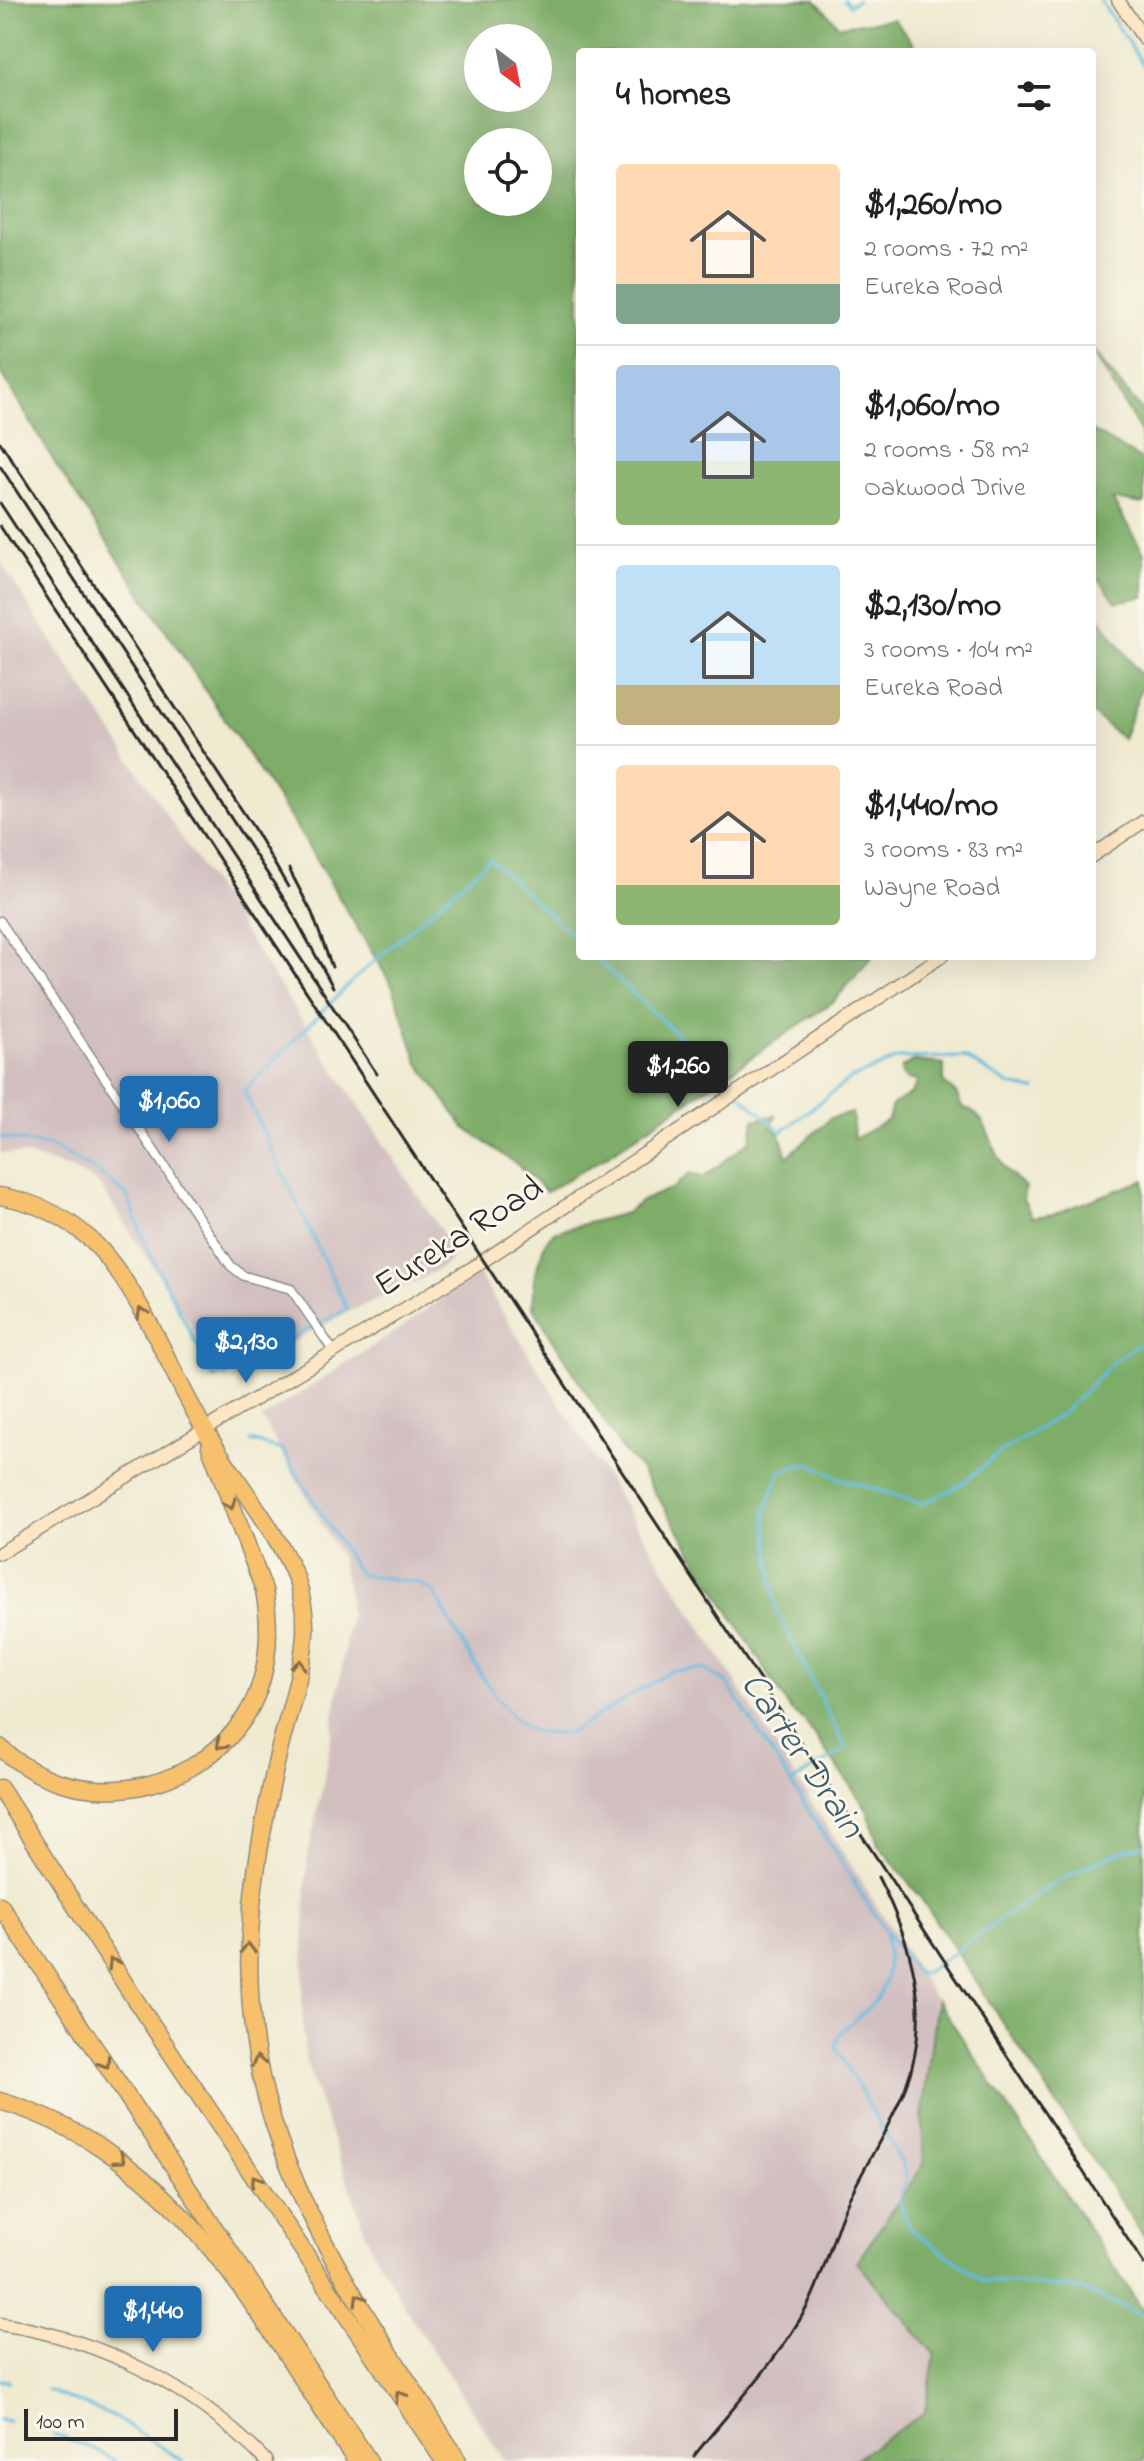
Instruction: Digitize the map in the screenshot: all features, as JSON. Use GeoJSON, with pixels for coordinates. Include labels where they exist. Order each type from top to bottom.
{"type":"FeatureCollection","features":[{"type":"Feature","properties":{"kind":"highway"},"geometry":{"type":"LineString","coordinates":[[0,1196],[19,1199],[62,1217],[102,1252],[139,1307],[205,1431],[287,1559],[299,1589],[305,1636],[270,1795],[248,1927],[248,1991],[269,2110],[302,2200],[323,2241],[458,2461]]}},
{"type":"Feature","properties":{"kind":"highway"},"geometry":{"type":"LineString","coordinates":[[0,1747],[34,1772],[63,1784],[102,1790],[133,1789],[184,1772],[215,1752],[244,1720],[261,1682],[269,1643],[268,1610],[264,1590],[205,1431]]}},
{"type":"Feature","properties":{"kind":"highway"},"geometry":{"type":"LineString","coordinates":[[0,1788],[132,1995],[444,2461]]}},
{"type":"Feature","properties":{"kind":"highway"},"geometry":{"type":"LineString","coordinates":[[0,1905],[369,2461]]}},
{"type":"Feature","properties":{"kind":"highway"},"geometry":{"type":"LineString","coordinates":[[0,2101],[70,2127],[116,2155],[158,2188],[195,2227],[231,2275],[356,2461]]}},
{"type":"Feature","properties":{"kind":"street"},"geometry":{"type":"LineString","coordinates":[[1118,0],[1144,39]]}},
{"type":"Feature","properties":{"kind":"street"},"geometry":{"type":"LineString","coordinates":[[1096,853],[1144,821]]}},
{"type":"Feature","properties":{"kind":"street"},"geometry":{"type":"LineString","coordinates":[[0,921],[231,1266],[244,1276],[291,1289],[334,1352]]}},
{"type":"Feature","properties":{"kind":"street","name":"Eureka Road"},"geometry":{"type":"LineString","coordinates":[[0,1553],[489,1258],[936,960]]}},
{"type":"Feature","properties":{"kind":"street"},"geometry":{"type":"LineString","coordinates":[[0,2324],[84,2344],[148,2371],[212,2413],[266,2461]]}},
{"type":"Feature","properties":{"kind":"shaded area"},"geometry":{"type":"Polygon","coordinates":[[[0,562],[455,1252],[448,1263],[418,1281],[352,1310],[225,1378],[99,1184],[71,1169],[27,1155],[0,1153],[0,562]]]}},
{"type":"Feature","properties":{"kind":"shaded area"},"geometry":{"type":"Polygon","coordinates":[[[477,1272],[936,2000],[922,2118],[924,2164],[857,2262],[935,2355],[925,2412],[853,2461],[505,2461],[413,2320],[371,2248],[305,2059],[302,2007],[307,1860],[326,1769],[350,1615],[349,1595],[340,1556],[262,1418],[405,1325],[477,1272]]]}},
{"type":"Feature","properties":{"kind":"green space"},"geometry":{"type":"Polygon","coordinates":[[[0,0],[815,0],[839,26],[894,19],[917,48],[576,48],[576,960],[870,960],[834,1001],[607,1156],[546,1192],[519,1166],[464,1127],[418,1062],[393,987],[297,828],[58,468],[0,370],[0,0]]]}},
{"type":"Feature","properties":{"kind":"green space"},"geometry":{"type":"Polygon","coordinates":[[[1096,355],[1144,413],[1144,458],[1141,433],[1096,355]]]}},
{"type":"Feature","properties":{"kind":"green space"},"geometry":{"type":"Polygon","coordinates":[[[1096,433],[1144,461],[1144,504],[1112,499],[1144,553],[1144,597],[1116,602],[1096,575],[1096,433]]]}},
{"type":"Feature","properties":{"kind":"green space"},"geometry":{"type":"Polygon","coordinates":[[[1096,613],[1144,680],[1123,739],[1096,716],[1096,613]]]}},
{"type":"Feature","properties":{"kind":"green space"},"geometry":{"type":"Polygon","coordinates":[[[914,1061],[944,1064],[944,1083],[956,1093],[962,1107],[971,1110],[984,1124],[1001,1161],[1025,1187],[1023,1199],[1032,1217],[1054,1214],[1144,1180],[1144,2237],[920,1897],[878,1844],[867,1809],[803,1719],[791,1711],[639,1467],[623,1451],[533,1307],[535,1273],[545,1243],[554,1232],[626,1213],[641,1201],[675,1187],[690,1173],[703,1178],[751,1140],[754,1120],[776,1115],[771,1127],[780,1134],[787,1157],[831,1118],[852,1113],[854,1139],[888,1120],[892,1105],[911,1094],[918,1081],[906,1079],[901,1072],[902,1067],[914,1061]]]}},
{"type":"Feature","properties":{"kind":"green space"},"geometry":{"type":"Polygon","coordinates":[[[937,2000],[1144,2312],[1144,2461],[853,2461],[925,2412],[935,2355],[857,2262],[924,2164],[922,2118],[937,2000]]]}},
{"type":"Feature","properties":{"kind":"waterway"},"geometry":{"type":"LineString","coordinates":[[844,0],[849,5],[858,0]]}},
{"type":"Feature","properties":{"kind":"waterway"},"geometry":{"type":"LineString","coordinates":[[1100,0],[1144,66]]}},
{"type":"Feature","properties":{"kind":"waterway"},"geometry":{"type":"LineString","coordinates":[[0,1137],[52,1147],[91,1168],[127,1195],[148,1250],[214,1378],[347,1309],[244,1091],[353,980],[490,859],[576,939]]}},
{"type":"Feature","properties":{"kind":"waterway"},"geometry":{"type":"LineString","coordinates":[[597,960],[735,1089]]}},
{"type":"Feature","properties":{"kind":"waterway"},"geometry":{"type":"LineString","coordinates":[[741,1095],[781,1132],[850,1079],[899,1058],[964,1057],[1010,1085],[1035,1090]]}},
{"type":"Feature","properties":{"kind":"waterway"},"geometry":{"type":"LineString","coordinates":[[791,1783],[846,1749],[776,1609],[765,1513],[780,1471],[810,1463],[836,1477],[923,1504],[962,1484],[999,1453],[1062,1414],[1114,1361],[1144,1341]]}},
{"type":"Feature","properties":{"kind":"waterway","name":"Carter Drain"},"geometry":{"type":"LineString","coordinates":[[251,1441],[282,1450],[359,1574],[419,1583],[434,1593],[501,1704],[526,1728],[542,1733],[570,1733],[671,1671],[705,1669],[728,1684],[885,1931],[917,1973],[924,1973],[1056,1882],[1114,1854],[1144,1845]]}},
{"type":"Feature","properties":{"kind":"waterway"},"geometry":{"type":"LineString","coordinates":[[885,1934],[888,1961],[885,1982],[878,1997],[840,2035],[836,2047],[902,2163],[907,2178],[899,2201],[909,2228],[984,2281],[1080,2289],[1144,2316]]}},
{"type":"Feature","properties":{"kind":"waterway"},"geometry":{"type":"LineString","coordinates":[[0,2380],[9,2381]]}},
{"type":"Feature","properties":{"kind":"waterway"},"geometry":{"type":"LineString","coordinates":[[47,2390],[114,2417],[183,2461]]}},
{"type":"Feature","properties":{"kind":"waterway"},"geometry":{"type":"LineString","coordinates":[[0,2420],[8,2421]]}},
{"type":"Feature","properties":{"kind":"waterway"},"geometry":{"type":"LineString","coordinates":[[53,2434],[96,2450],[115,2461]]}},
{"type":"Feature","properties":{"kind":"railway"},"geometry":{"type":"LineString","coordinates":[[0,442],[253,827],[288,887]]}},
{"type":"Feature","properties":{"kind":"railway"},"geometry":{"type":"LineString","coordinates":[[0,466],[288,905],[333,987]]}},
{"type":"Feature","properties":{"kind":"railway"},"geometry":{"type":"LineString","coordinates":[[0,503],[377,1074]]}},
{"type":"Feature","properties":{"kind":"railway"},"geometry":{"type":"LineString","coordinates":[[0,526],[1144,2264]]}},
{"type":"Feature","properties":{"kind":"railway"},"geometry":{"type":"LineString","coordinates":[[289,869],[312,913],[332,967]]}},
{"type":"Feature","properties":{"kind":"railway"},"geometry":{"type":"LineString","coordinates":[[694,2456],[768,2365],[807,2307],[846,2205],[906,2086],[918,2032],[915,1979],[901,1927],[878,1877]]}}]}
